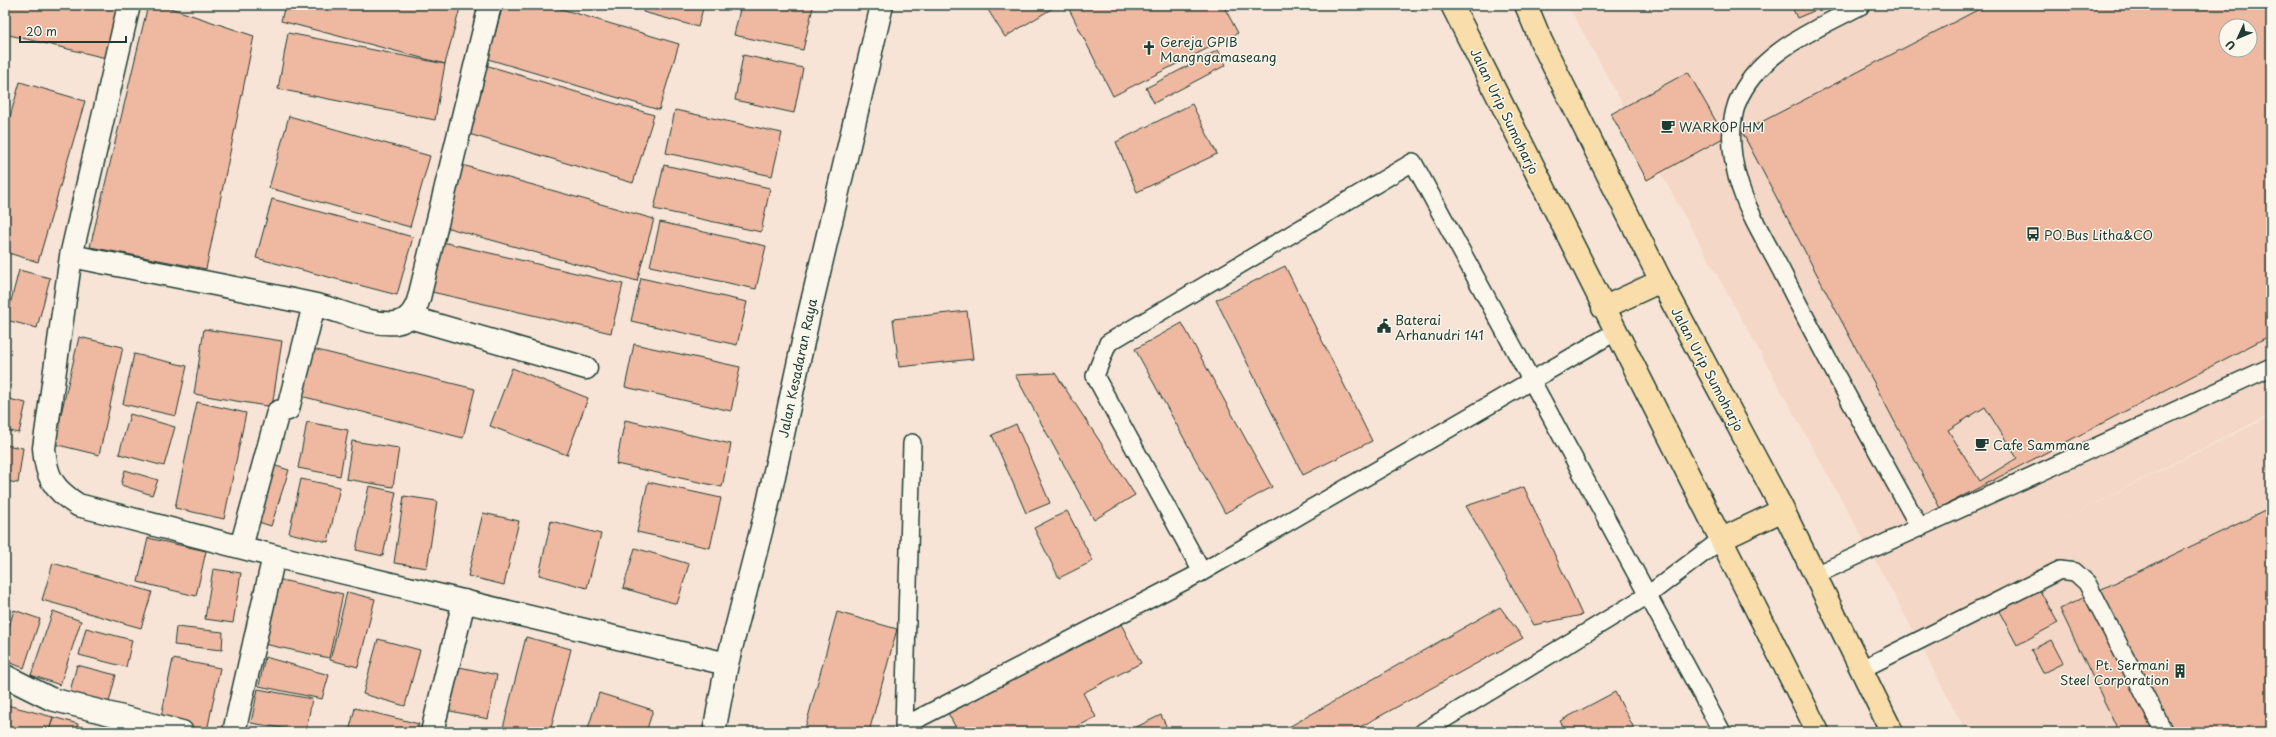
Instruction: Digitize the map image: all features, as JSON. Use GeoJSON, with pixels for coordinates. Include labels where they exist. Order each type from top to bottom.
{"type":"FeatureCollection","features":[{"type":"Feature","properties":{"kind":"highway","name":"Jalan Urip Sumoharjo"},"geometry":{"type":"LineString","coordinates":[[1452,5],[1615,332],[1722,539],[1818,732]]}},
{"type":"Feature","properties":{"kind":"highway","name":"Jalan Urip Sumoharjo"},"geometry":{"type":"LineString","coordinates":[[1526,5],[1541,41],[1661,281],[1782,510],[1892,732]]}},
{"type":"Feature","properties":{"kind":"highway"},"geometry":{"type":"LineString","coordinates":[[1603,308],[1661,281]]}},
{"type":"Feature","properties":{"kind":"highway"},"geometry":{"type":"LineString","coordinates":[[1722,539],[1782,510]]}},
{"type":"Feature","properties":{"kind":"street"},"geometry":{"type":"LineString","coordinates":[[129,5],[71,256],[44,448],[45,470],[64,496],[78,505],[274,556],[728,664]]}},
{"type":"Feature","properties":{"kind":"street"},"geometry":{"type":"LineString","coordinates":[[71,256],[314,305],[360,318],[398,323],[409,317],[416,307],[419,298],[490,5]]}},
{"type":"Feature","properties":{"kind":"street","name":"Jalan Kesadaran Raya"},"geometry":{"type":"LineString","coordinates":[[714,732],[728,664],[767,508],[808,319],[882,5]]}},
{"type":"Feature","properties":{"kind":"street"},"geometry":{"type":"LineString","coordinates":[[241,547],[278,412],[288,409],[314,305]]}},
{"type":"Feature","properties":{"kind":"street"},"geometry":{"type":"LineString","coordinates":[[409,317],[586,368]]}},
{"type":"Feature","properties":{"kind":"street"},"geometry":{"type":"LineString","coordinates":[[234,732],[274,556]]}},
{"type":"Feature","properties":{"kind":"street"},"geometry":{"type":"LineString","coordinates":[[432,732],[464,601]]}},
{"type":"Feature","properties":{"kind":"street"},"geometry":{"type":"LineString","coordinates":[[5,676],[51,699],[182,732]]}},
{"type":"Feature","properties":{"kind":"lane"},"geometry":{"type":"LineString","coordinates":[[1862,5],[1792,43],[1763,66],[1745,87],[1737,104],[1732,125],[1732,153],[1737,177],[1749,207],[1807,321],[1920,528]]}},
{"type":"Feature","properties":{"kind":"lane"},"geometry":{"type":"LineString","coordinates":[[1202,572],[1095,376],[1108,343],[1413,162],[1722,732]]}},
{"type":"Feature","properties":{"kind":"lane"},"geometry":{"type":"LineString","coordinates":[[912,443],[905,729],[1202,572],[1615,332]]}},
{"type":"Feature","properties":{"kind":"lane"},"geometry":{"type":"LineString","coordinates":[[1815,575],[2271,367]]}},
{"type":"Feature","properties":{"kind":"lane"},"geometry":{"type":"LineString","coordinates":[[1423,732],[1648,595],[1722,539]]}},
{"type":"Feature","properties":{"kind":"lane"},"geometry":{"type":"LineString","coordinates":[[1862,669],[2060,570],[2075,572],[2087,582],[2164,732]]}},
{"type":"Feature","properties":{"kind":"shaded area"},"geometry":{"type":"Polygon","coordinates":[[[1568,5],[2271,5],[2271,414],[2033,534],[2271,416],[2271,732],[1966,732],[1898,602],[1568,5]]]}},
{"type":"Feature","properties":{"kind":"building"},"geometry":{"type":"Polygon","coordinates":[[[5,5],[120,5],[106,58],[5,34],[5,5]]]}},
{"type":"Feature","properties":{"kind":"building"},"geometry":{"type":"Polygon","coordinates":[[[148,5],[161,5],[254,36],[206,269],[90,247],[148,5]]]}},
{"type":"Feature","properties":{"kind":"building"},"geometry":{"type":"Polygon","coordinates":[[[285,5],[448,5],[460,8],[445,64],[281,21],[285,5]]]}},
{"type":"Feature","properties":{"kind":"building"},"geometry":{"type":"Polygon","coordinates":[[[503,5],[548,5],[679,44],[659,110],[488,59],[503,5]]]}},
{"type":"Feature","properties":{"kind":"building"},"geometry":{"type":"Polygon","coordinates":[[[645,5],[704,5],[698,27],[643,12],[645,5]]]}},
{"type":"Feature","properties":{"kind":"building"},"geometry":{"type":"Polygon","coordinates":[[[741,5],[805,5],[813,7],[803,50],[734,35],[741,5]]]}},
{"type":"Feature","properties":{"kind":"building"},"geometry":{"type":"Polygon","coordinates":[[[985,5],[1058,5],[1005,37],[985,5]]]}},
{"type":"Feature","properties":{"kind":"building","name":"Gereja GPIB Mangngamaseang"},"geometry":{"type":"Polygon","coordinates":[[[1067,5],[1223,5],[1238,33],[1113,96],[1067,5]]]}},
{"type":"Feature","properties":{"kind":"building"},"geometry":{"type":"Polygon","coordinates":[[[1791,5],[1828,5],[1797,18],[1791,5]]]}},
{"type":"Feature","properties":{"kind":"building","name":"PO.Bus Litha&CO"},"geometry":{"type":"Polygon","coordinates":[[[1987,5],[2271,5],[2271,335],[1940,508],[1742,132],[1987,5]]]}},
{"type":"Feature","properties":{"kind":"building"},"geometry":{"type":"Polygon","coordinates":[[[288,33],[445,64],[435,120],[278,89],[288,33]]]}},
{"type":"Feature","properties":{"kind":"building"},"geometry":{"type":"Polygon","coordinates":[[[1218,50],[1226,65],[1154,103],[1146,88],[1218,50]]]}},
{"type":"Feature","properties":{"kind":"building"},"geometry":{"type":"Polygon","coordinates":[[[743,55],[803,68],[794,113],[735,100],[743,55]]]}},
{"type":"Feature","properties":{"kind":"building"},"geometry":{"type":"Polygon","coordinates":[[[5,62],[10,63],[5,81],[5,62]]]}},
{"type":"Feature","properties":{"kind":"building"},"geometry":{"type":"Polygon","coordinates":[[[482,64],[654,115],[633,183],[462,132],[482,64]]]}},
{"type":"Feature","properties":{"kind":"building","name":"WARKOP HM"},"geometry":{"type":"Polygon","coordinates":[[[1688,72],[1725,137],[1647,180],[1611,114],[1688,72]]]}},
{"type":"Feature","properties":{"kind":"building"},"geometry":{"type":"Polygon","coordinates":[[[20,82],[85,101],[38,262],[5,252],[5,134],[20,82]]]}},
{"type":"Feature","properties":{"kind":"building"},"geometry":{"type":"Polygon","coordinates":[[[1192,104],[1217,154],[1137,192],[1116,142],[1192,104]]]}},
{"type":"Feature","properties":{"kind":"building"},"geometry":{"type":"Polygon","coordinates":[[[675,110],[782,133],[772,176],[666,153],[675,110]]]}},
{"type":"Feature","properties":{"kind":"building"},"geometry":{"type":"Polygon","coordinates":[[[289,116],[430,156],[410,227],[269,188],[289,116]]]}},
{"type":"Feature","properties":{"kind":"building"},"geometry":{"type":"Polygon","coordinates":[[[455,163],[654,219],[637,281],[438,225],[455,163]]]}},
{"type":"Feature","properties":{"kind":"building"},"geometry":{"type":"Polygon","coordinates":[[[664,165],[770,188],[761,232],[654,209],[664,165]]]}},
{"type":"Feature","properties":{"kind":"building"},"geometry":{"type":"Polygon","coordinates":[[[272,199],[413,237],[397,295],[256,258],[272,199]]]}},
{"type":"Feature","properties":{"kind":"building"},"geometry":{"type":"Polygon","coordinates":[[[660,222],[766,246],[756,289],[650,266],[660,222]]]}},
{"type":"Feature","properties":{"kind":"building"},"geometry":{"type":"Polygon","coordinates":[[[434,240],[623,284],[611,333],[423,290],[434,240]]]}},
{"type":"Feature","properties":{"kind":"building"},"geometry":{"type":"Polygon","coordinates":[[[1285,266],[1372,441],[1303,475],[1216,300],[1285,266]]]}},
{"type":"Feature","properties":{"kind":"building"},"geometry":{"type":"Polygon","coordinates":[[[19,270],[50,278],[37,328],[6,320],[19,270]]]}},
{"type":"Feature","properties":{"kind":"building"},"geometry":{"type":"Polygon","coordinates":[[[641,278],[747,302],[737,345],[631,321],[641,278]]]}},
{"type":"Feature","properties":{"kind":"building"},"geometry":{"type":"Polygon","coordinates":[[[967,311],[973,359],[899,367],[893,319],[967,311]]]}},
{"type":"Feature","properties":{"kind":"building"},"geometry":{"type":"Polygon","coordinates":[[[1182,323],[1272,487],[1225,513],[1135,349],[1182,323]]]}},
{"type":"Feature","properties":{"kind":"building"},"geometry":{"type":"Polygon","coordinates":[[[204,329],[282,341],[272,407],[194,394],[204,329]]]}},
{"type":"Feature","properties":{"kind":"building"},"geometry":{"type":"Polygon","coordinates":[[[79,337],[123,347],[99,455],[54,444],[79,337]]]}},
{"type":"Feature","properties":{"kind":"building"},"geometry":{"type":"Polygon","coordinates":[[[634,344],[740,367],[731,411],[625,387],[634,344]]]}},
{"type":"Feature","properties":{"kind":"building"},"geometry":{"type":"Polygon","coordinates":[[[309,348],[475,389],[463,438],[297,395],[309,348]]]}},
{"type":"Feature","properties":{"kind":"building"},"geometry":{"type":"Polygon","coordinates":[[[134,354],[187,366],[176,416],[123,404],[134,354]]]}},
{"type":"Feature","properties":{"kind":"building"},"geometry":{"type":"Polygon","coordinates":[[[512,368],[588,398],[567,455],[490,426],[512,368]]]}},
{"type":"Feature","properties":{"kind":"building"},"geometry":{"type":"Polygon","coordinates":[[[1055,373],[1135,495],[1094,520],[1015,375],[1055,373]]]}},
{"type":"Feature","properties":{"kind":"building"},"geometry":{"type":"Polygon","coordinates":[[[5,398],[26,403],[19,433],[5,430],[5,398]]]}},
{"type":"Feature","properties":{"kind":"building"},"geometry":{"type":"Polygon","coordinates":[[[197,402],[246,413],[224,519],[175,508],[197,402]]]}},
{"type":"Feature","properties":{"kind":"building","name":"Cafe Sammane"},"geometry":{"type":"Polygon","coordinates":[[[1985,407],[2017,458],[1980,481],[1948,430],[1985,407]]]}},
{"type":"Feature","properties":{"kind":"building"},"geometry":{"type":"Polygon","coordinates":[[[130,414],[175,427],[164,466],[119,454],[130,414]]]}},
{"type":"Feature","properties":{"kind":"building"},"geometry":{"type":"Polygon","coordinates":[[[625,420],[731,444],[722,487],[616,464],[625,420]]]}},
{"type":"Feature","properties":{"kind":"building"},"geometry":{"type":"Polygon","coordinates":[[[307,422],[348,430],[340,476],[298,468],[307,422]]]}},
{"type":"Feature","properties":{"kind":"building"},"geometry":{"type":"Polygon","coordinates":[[[1016,424],[1050,503],[1026,513],[992,435],[1016,424]]]}},
{"type":"Feature","properties":{"kind":"building"},"geometry":{"type":"Polygon","coordinates":[[[352,441],[399,448],[393,487],[346,479],[352,441]]]}},
{"type":"Feature","properties":{"kind":"building"},"geometry":{"type":"Polygon","coordinates":[[[5,445],[23,448],[18,483],[5,481],[5,445]]]}},
{"type":"Feature","properties":{"kind":"building"},"geometry":{"type":"Polygon","coordinates":[[[266,463],[289,470],[271,526],[249,519],[266,463]]]}},
{"type":"Feature","properties":{"kind":"building"},"geometry":{"type":"Polygon","coordinates":[[[125,470],[158,480],[152,495],[121,485],[125,470]]]}},
{"type":"Feature","properties":{"kind":"building"},"geometry":{"type":"Polygon","coordinates":[[[301,479],[340,487],[328,542],[289,533],[301,479]]]}},
{"type":"Feature","properties":{"kind":"building"},"geometry":{"type":"Polygon","coordinates":[[[648,482],[721,498],[710,548],[637,532],[648,482]]]}},
{"type":"Feature","properties":{"kind":"building"},"geometry":{"type":"Polygon","coordinates":[[[369,486],[396,492],[383,556],[356,550],[369,486]]]}},
{"type":"Feature","properties":{"kind":"building"},"geometry":{"type":"Polygon","coordinates":[[[1524,487],[1582,615],[1534,625],[1466,506],[1524,487]]]}},
{"type":"Feature","properties":{"kind":"building"},"geometry":{"type":"Polygon","coordinates":[[[404,496],[437,501],[427,568],[394,563],[404,496]]]}},
{"type":"Feature","properties":{"kind":"building","name":"Pt. Sermani Steel Corporation"},"geometry":{"type":"Polygon","coordinates":[[[2271,508],[2271,732],[2119,732],[2060,609],[2271,508]]]}},
{"type":"Feature","properties":{"kind":"building"},"geometry":{"type":"Polygon","coordinates":[[[1067,511],[1093,561],[1059,578],[1034,528],[1067,511]]]}},
{"type":"Feature","properties":{"kind":"building"},"geometry":{"type":"Polygon","coordinates":[[[483,513],[519,521],[504,585],[468,576],[483,513]]]}},
{"type":"Feature","properties":{"kind":"building"},"geometry":{"type":"Polygon","coordinates":[[[551,521],[601,534],[587,588],[539,575],[551,521]]]}},
{"type":"Feature","properties":{"kind":"building"},"geometry":{"type":"Polygon","coordinates":[[[148,538],[206,551],[196,596],[138,582],[148,538]]]}},
{"type":"Feature","properties":{"kind":"building"},"geometry":{"type":"Polygon","coordinates":[[[635,548],[689,564],[677,604],[623,588],[635,548]]]}},
{"type":"Feature","properties":{"kind":"building"},"geometry":{"type":"Polygon","coordinates":[[[53,563],[152,592],[141,628],[42,600],[53,563]]]}},
{"type":"Feature","properties":{"kind":"building"},"geometry":{"type":"Polygon","coordinates":[[[213,569],[241,573],[233,623],[205,619],[213,569]]]}},
{"type":"Feature","properties":{"kind":"building"},"geometry":{"type":"Polygon","coordinates":[[[273,578],[343,594],[329,658],[259,643],[273,578]]]}},
{"type":"Feature","properties":{"kind":"building"},"geometry":{"type":"Polygon","coordinates":[[[2039,589],[2058,623],[2017,645],[1999,611],[2039,589]]]}},
{"type":"Feature","properties":{"kind":"building"},"geometry":{"type":"Polygon","coordinates":[[[347,592],[375,599],[358,667],[330,660],[347,592]]]}},
{"type":"Feature","properties":{"kind":"building"},"geometry":{"type":"Polygon","coordinates":[[[1500,607],[1523,638],[1351,732],[1280,732],[1500,607]]]}},
{"type":"Feature","properties":{"kind":"building"},"geometry":{"type":"Polygon","coordinates":[[[14,610],[40,619],[24,668],[5,661],[5,640],[14,610]]]}},
{"type":"Feature","properties":{"kind":"building"},"geometry":{"type":"Polygon","coordinates":[[[53,611],[81,621],[60,685],[31,675],[53,611]]]}},
{"type":"Feature","properties":{"kind":"building"},"geometry":{"type":"Polygon","coordinates":[[[837,612],[897,629],[869,732],[804,732],[837,612]]]}},
{"type":"Feature","properties":{"kind":"building"},"geometry":{"type":"Polygon","coordinates":[[[1119,620],[1141,663],[1083,693],[1096,717],[1067,732],[958,732],[946,709],[1119,620]]]}},
{"type":"Feature","properties":{"kind":"building"},"geometry":{"type":"Polygon","coordinates":[[[176,627],[223,632],[222,650],[174,645],[176,627]]]}},
{"type":"Feature","properties":{"kind":"building"},"geometry":{"type":"Polygon","coordinates":[[[86,628],[132,640],[126,667],[79,655],[86,628]]]}},
{"type":"Feature","properties":{"kind":"building"},"geometry":{"type":"Polygon","coordinates":[[[526,637],[571,649],[550,732],[502,732],[526,637]]]}},
{"type":"Feature","properties":{"kind":"building"},"geometry":{"type":"Polygon","coordinates":[[[378,639],[420,650],[405,706],[363,694],[378,639]]]}},
{"type":"Feature","properties":{"kind":"building"},"geometry":{"type":"Polygon","coordinates":[[[2051,640],[2063,663],[2043,673],[2031,650],[2051,640]]]}},
{"type":"Feature","properties":{"kind":"building"},"geometry":{"type":"Polygon","coordinates":[[[265,657],[329,675],[322,699],[259,686],[265,657]]]}},
{"type":"Feature","properties":{"kind":"building"},"geometry":{"type":"Polygon","coordinates":[[[173,659],[220,668],[207,731],[160,722],[173,659]]]}},
{"type":"Feature","properties":{"kind":"building"},"geometry":{"type":"Polygon","coordinates":[[[77,665],[116,675],[108,706],[69,695],[77,665]]]}},
{"type":"Feature","properties":{"kind":"building"},"geometry":{"type":"Polygon","coordinates":[[[455,666],[497,675],[488,719],[446,710],[455,666]]]}},
{"type":"Feature","properties":{"kind":"building"},"geometry":{"type":"Polygon","coordinates":[[[258,689],[312,699],[306,732],[251,723],[258,689]]]}},
{"type":"Feature","properties":{"kind":"building"},"geometry":{"type":"Polygon","coordinates":[[[1615,692],[1636,732],[1566,732],[1560,721],[1615,692]]]}},
{"type":"Feature","properties":{"kind":"building"},"geometry":{"type":"Polygon","coordinates":[[[599,693],[653,710],[646,732],[587,732],[599,693]]]}},
{"type":"Feature","properties":{"kind":"building"},"geometry":{"type":"Polygon","coordinates":[[[7,705],[53,717],[49,732],[5,732],[7,705]]]}},
{"type":"Feature","properties":{"kind":"building"},"geometry":{"type":"Polygon","coordinates":[[[355,708],[419,724],[416,732],[349,732],[355,708]]]}},
{"type":"Feature","properties":{"kind":"building"},"geometry":{"type":"Polygon","coordinates":[[[1161,715],[1169,732],[1126,732],[1161,715]]]}},
{"type":"Feature","properties":{"kind":"building"},"geometry":{"type":"Polygon","coordinates":[[[53,717],[78,724],[76,732],[49,732],[53,717]]]}},
{"type":"Feature","properties":{"kind":"building"},"geometry":{"type":"Polygon","coordinates":[[[78,726],[102,732],[77,732],[78,726]]]}},
{"type":"Feature","properties":{"kind":"building"},"geometry":{"type":"Polygon","coordinates":[[[1518,727],[1521,732],[1508,732],[1518,727]]]}},
{"type":"Feature","properties":{"kind":"place","name":"Gereja GPIB Mangngamaseang"},"geometry":{"type":"Point","coordinates":[1149,48]}},
{"type":"Feature","properties":{"kind":"place","name":"WARKOP HM"},"geometry":{"type":"Point","coordinates":[1668,126]}},
{"type":"Feature","properties":{"kind":"place","name":"PO.Bus Litha&CO"},"geometry":{"type":"Point","coordinates":[2033,234]}},
{"type":"Feature","properties":{"kind":"place","name":"Baterai Arhanudri 141"},"geometry":{"type":"Point","coordinates":[1384,326]}},
{"type":"Feature","properties":{"kind":"place","name":"Cafe Sammane"},"geometry":{"type":"Point","coordinates":[1982,444]}},
{"type":"Feature","properties":{"kind":"place","name":"Pt. Sermani Steel Corporation"},"geometry":{"type":"Point","coordinates":[2180,671]}}]}
